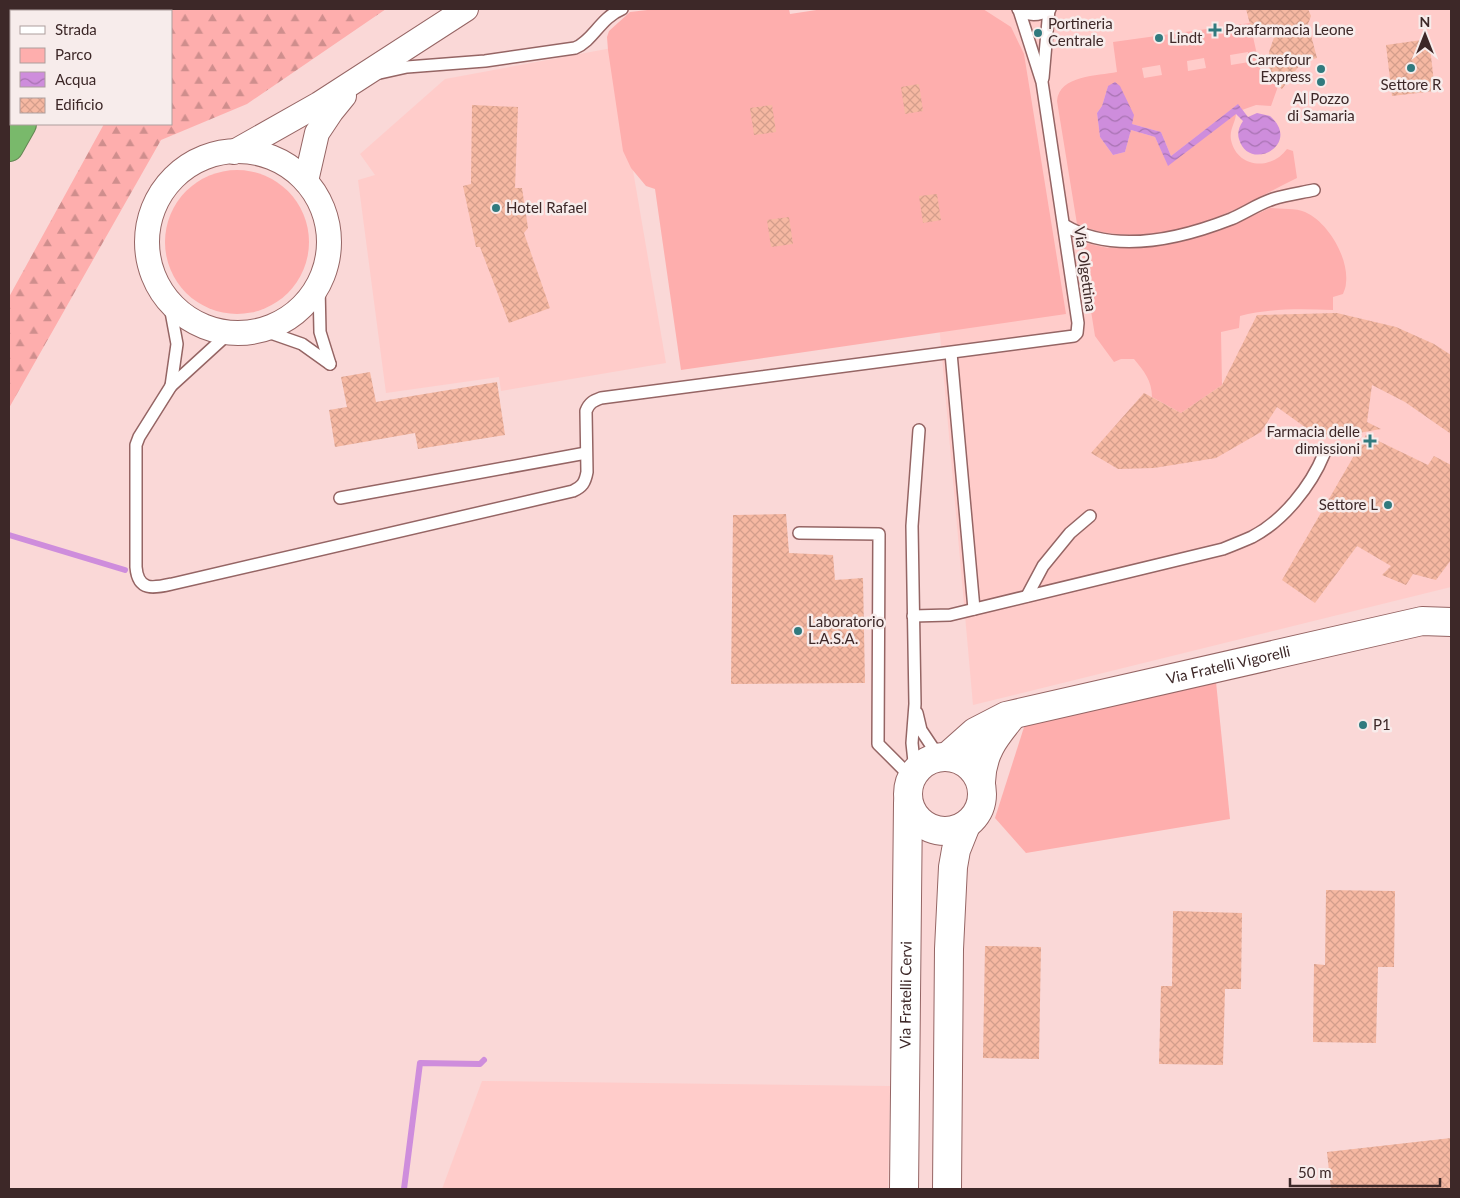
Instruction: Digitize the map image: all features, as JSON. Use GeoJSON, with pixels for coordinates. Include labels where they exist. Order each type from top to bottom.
{"type":"FeatureCollection","features":[{"type":"Feature","properties":{"kind":"highway"},"geometry":{"type":"LineString","coordinates":[[9,147],[21,125]]}},
{"type":"Feature","properties":{"kind":"street"},"geometry":{"type":"LineString","coordinates":[[234,152],[312,109],[466,9]]}},
{"type":"Feature","properties":{"kind":"street"},"geometry":{"type":"LineString","coordinates":[[306,181],[317,133],[330,112],[362,78]]}},
{"type":"Feature","properties":{"kind":"street"},"geometry":{"type":"LineString","coordinates":[[234,152],[257,153],[278,161],[298,173],[306,181],[319,199],[327,220],[329,231],[328,260],[319,286],[309,300],[293,316],[262,330],[229,333],[217,331],[196,323],[177,310],[163,293],[152,273],[148,251],[148,228],[155,206],[166,187],[182,171],[212,155],[234,152]]}},
{"type":"Feature","properties":{"kind":"street","name":"Via Fratelli Vigorelli"},"geometry":{"type":"LineString","coordinates":[[944,756],[984,726],[1013,715],[1422,621],[1448,622]]}},
{"type":"Feature","properties":{"kind":"street"},"geometry":{"type":"LineString","coordinates":[[981,782],[976,772],[959,758],[944,756],[924,762],[912,783],[912,812],[918,820],[931,828],[946,831],[966,825],[972,820],[979,810],[982,800],[981,767],[987,751],[1013,715]]}},
{"type":"Feature","properties":{"kind":"street","name":"Via Fratelli Cervi"},"geometry":{"type":"LineString","coordinates":[[904,1189],[912,783]]}},
{"type":"Feature","properties":{"kind":"street"},"geometry":{"type":"LineString","coordinates":[[947,1189],[950,922],[954,859],[966,825]]}},
{"type":"Feature","properties":{"kind":"lane"},"geometry":{"type":"LineString","coordinates":[[362,78],[407,67],[485,61],[575,48],[585,43],[606,19],[622,9]]}},
{"type":"Feature","properties":{"kind":"lane"},"geometry":{"type":"LineString","coordinates":[[1018,9],[1034,14],[1050,9]]}},
{"type":"Feature","properties":{"kind":"lane"},"geometry":{"type":"LineString","coordinates":[[1018,9],[1042,82]]}},
{"type":"Feature","properties":{"kind":"lane"},"geometry":{"type":"LineString","coordinates":[[1042,82],[1050,9]]}},
{"type":"Feature","properties":{"kind":"lane","name":"Via Olgettina"},"geometry":{"type":"LineString","coordinates":[[952,353],[1068,338],[1077,333],[1078,323],[1042,82]]}},
{"type":"Feature","properties":{"kind":"lane"},"geometry":{"type":"LineString","coordinates":[[1064,225],[1076,233],[1093,238],[1134,241],[1168,239],[1194,233],[1232,219],[1272,199],[1314,190]]}},
{"type":"Feature","properties":{"kind":"lane"},"geometry":{"type":"LineString","coordinates":[[262,330],[302,344],[330,364],[320,332],[319,286]]}},
{"type":"Feature","properties":{"kind":"lane"},"geometry":{"type":"LineString","coordinates":[[169,301],[177,344],[171,386]]}},
{"type":"Feature","properties":{"kind":"lane"},"geometry":{"type":"LineString","coordinates":[[229,333],[171,386],[142,430],[136,446],[136,567],[140,582],[148,587],[153,588],[172,584],[573,491],[580,488],[585,482],[586,411],[593,401],[601,398],[952,353],[974,609]]}},
{"type":"Feature","properties":{"kind":"lane"},"geometry":{"type":"LineString","coordinates":[[912,783],[912,743],[915,704],[912,526],[919,430]]}},
{"type":"Feature","properties":{"kind":"lane"},"geometry":{"type":"LineString","coordinates":[[340,498],[586,454]]}},
{"type":"Feature","properties":{"kind":"lane"},"geometry":{"type":"LineString","coordinates":[[914,616],[950,615],[1223,549],[1253,536],[1279,517],[1300,496],[1316,473],[1324,454]]}},
{"type":"Feature","properties":{"kind":"lane"},"geometry":{"type":"LineString","coordinates":[[1027,596],[1043,566],[1070,533],[1090,516]]}},
{"type":"Feature","properties":{"kind":"lane"},"geometry":{"type":"LineString","coordinates":[[799,533],[879,534],[878,744],[912,783]]}},
{"type":"Feature","properties":{"kind":"lane"},"geometry":{"type":"LineString","coordinates":[[915,704],[922,730],[944,756]]}},
{"type":"Feature","properties":{"kind":"shaded area"},"geometry":{"type":"Polygon","coordinates":[[[911,9],[1451,9],[1451,587],[973,705],[911,9]]]}},
{"type":"Feature","properties":{"kind":"shaded area"},"geometry":{"type":"Polygon","coordinates":[[[612,48],[666,363],[501,391],[499,377],[386,393],[358,180],[375,175],[360,154],[445,79],[612,48]]]}},
{"type":"Feature","properties":{"kind":"shaded area"},"geometry":{"type":"Polygon","coordinates":[[[482,1081],[890,1086],[888,1189],[442,1189],[482,1081]]]}},
{"type":"Feature","properties":{"kind":"green space"},"geometry":{"type":"Polygon","coordinates":[[[386,9],[247,104],[161,140],[9,408],[9,297],[103,125],[172,125],[172,10],[166,10],[386,9]]]}},
{"type":"Feature","properties":{"kind":"green space"},"geometry":{"type":"Polygon","coordinates":[[[656,9],[789,9],[790,14],[823,9],[983,9],[1011,27],[1024,54],[1066,314],[681,370],[655,189],[646,186],[631,168],[623,151],[607,37],[609,31],[630,12],[656,9]]]}},
{"type":"Feature","properties":{"kind":"green space"},"geometry":{"type":"Polygon","coordinates":[[[1250,23],[1261,73],[1272,71],[1281,78],[1271,106],[1256,105],[1242,110],[1237,105],[1171,156],[1161,132],[1132,124],[1108,86],[1102,106],[1097,113],[1100,137],[1113,155],[1125,152],[1131,130],[1155,137],[1168,165],[1236,113],[1231,140],[1234,149],[1240,156],[1247,161],[1264,163],[1272,161],[1287,149],[1293,151],[1297,178],[1229,212],[1173,230],[1134,235],[1114,234],[1077,224],[1057,101],[1059,92],[1072,81],[1117,72],[1113,42],[1250,23]],[[1248,52],[1230,55],[1231,65],[1249,62],[1248,52]],[[1204,58],[1187,61],[1188,71],[1206,68],[1204,58]],[[1160,65],[1142,68],[1144,78],[1162,75],[1160,65]]]}},
{"type":"Feature","properties":{"kind":"green space"},"geometry":{"type":"Polygon","coordinates":[[[237,170],[264,176],[277,182],[288,191],[297,202],[303,215],[309,242],[303,269],[297,282],[288,293],[277,302],[264,308],[237,314],[210,308],[197,302],[186,293],[177,282],[171,269],[165,242],[171,215],[177,202],[186,191],[197,182],[210,176],[237,170]]]}},
{"type":"Feature","properties":{"kind":"green space"},"geometry":{"type":"Polygon","coordinates":[[[1270,208],[1293,209],[1305,212],[1322,224],[1329,232],[1344,263],[1346,283],[1343,294],[1333,297],[1333,310],[1274,310],[1240,316],[1239,328],[1221,332],[1222,385],[1181,413],[1152,397],[1149,381],[1134,359],[1121,359],[1114,362],[1095,336],[1080,242],[1108,248],[1136,248],[1177,243],[1219,231],[1270,208]]]}},
{"type":"Feature","properties":{"kind":"green space"},"geometry":{"type":"Polygon","coordinates":[[[1216,682],[1230,819],[1026,853],[995,818],[1025,724],[1216,682]]]}},
{"type":"Feature","properties":{"kind":"water"},"geometry":{"type":"Polygon","coordinates":[[[1115,82],[1120,86],[1134,115],[1132,124],[1161,132],[1171,156],[1238,104],[1248,117],[1257,113],[1270,116],[1279,127],[1280,137],[1277,145],[1270,151],[1252,154],[1244,149],[1239,139],[1238,134],[1243,121],[1236,114],[1168,166],[1155,137],[1131,130],[1125,152],[1113,155],[1100,137],[1097,113],[1102,106],[1108,86],[1115,82]]]}},
{"type":"Feature","properties":{"kind":"building"},"geometry":{"type":"Polygon","coordinates":[[[1246,9],[1308,9],[1311,16],[1308,24],[1317,58],[1302,62],[1282,89],[1270,79],[1269,52],[1278,26],[1251,28],[1246,9]]]}},
{"type":"Feature","properties":{"kind":"building","name":"Settore R"},"geometry":{"type":"Polygon","coordinates":[[[1429,39],[1435,91],[1392,96],[1386,45],[1429,39]]]}},
{"type":"Feature","properties":{"kind":"building"},"geometry":{"type":"Polygon","coordinates":[[[919,84],[923,111],[905,114],[901,87],[919,84]]]}},
{"type":"Feature","properties":{"kind":"building","name":"Hotel Rafael"},"geometry":{"type":"Polygon","coordinates":[[[472,105],[518,107],[515,188],[522,188],[528,228],[524,233],[550,308],[509,323],[480,247],[476,247],[463,186],[471,184],[472,105]]]}},
{"type":"Feature","properties":{"kind":"building"},"geometry":{"type":"Polygon","coordinates":[[[772,105],[776,132],[754,135],[750,108],[772,105]]]}},
{"type":"Feature","properties":{"kind":"building"},"geometry":{"type":"Polygon","coordinates":[[[937,194],[941,220],[923,223],[919,196],[937,194]]]}},
{"type":"Feature","properties":{"kind":"building"},"geometry":{"type":"Polygon","coordinates":[[[789,217],[793,244],[771,247],[767,220],[789,217]]]}},
{"type":"Feature","properties":{"kind":"building"},"geometry":{"type":"Polygon","coordinates":[[[1337,313],[1396,327],[1434,344],[1451,355],[1451,434],[1405,402],[1372,385],[1367,422],[1381,429],[1336,437],[1309,430],[1277,407],[1261,432],[1216,458],[1154,468],[1118,469],[1091,453],[1144,393],[1181,413],[1222,385],[1257,315],[1337,313]]]}},
{"type":"Feature","properties":{"kind":"building"},"geometry":{"type":"Polygon","coordinates":[[[370,372],[376,402],[497,382],[505,435],[418,449],[415,433],[335,447],[329,410],[347,407],[341,377],[370,372]]]}},
{"type":"Feature","properties":{"kind":"building","name":"Settore L"},"geometry":{"type":"Polygon","coordinates":[[[1366,435],[1428,465],[1434,456],[1451,465],[1451,560],[1436,580],[1413,574],[1406,585],[1382,575],[1391,566],[1357,546],[1315,603],[1282,580],[1366,435]]]}},
{"type":"Feature","properties":{"kind":"building","name":"Laboratorio L.A.S.A."},"geometry":{"type":"Polygon","coordinates":[[[786,514],[789,553],[833,555],[835,580],[863,578],[865,683],[731,684],[733,515],[786,514]]]}},
{"type":"Feature","properties":{"kind":"building"},"geometry":{"type":"Polygon","coordinates":[[[1326,890],[1395,891],[1394,967],[1378,967],[1376,1043],[1313,1042],[1314,964],[1325,965],[1326,890]]]}},
{"type":"Feature","properties":{"kind":"building"},"geometry":{"type":"Polygon","coordinates":[[[1173,911],[1242,913],[1241,989],[1225,989],[1223,1065],[1159,1064],[1161,986],[1172,986],[1173,911]]]}},
{"type":"Feature","properties":{"kind":"building"},"geometry":{"type":"Polygon","coordinates":[[[985,946],[1041,947],[1039,1059],[983,1058],[985,946]]]}},
{"type":"Feature","properties":{"kind":"building"},"geometry":{"type":"Polygon","coordinates":[[[1451,1138],[1451,1189],[1331,1189],[1327,1152],[1451,1138]]]}},
{"type":"Feature","properties":{"kind":"waterway"},"geometry":{"type":"LineString","coordinates":[[9,535],[125,570]]}},
{"type":"Feature","properties":{"kind":"waterway"},"geometry":{"type":"LineString","coordinates":[[404,1189],[420,1063],[480,1064],[484,1060]]}},
{"type":"Feature","properties":{"kind":"place","name":"Parafarmacia Leone"},"geometry":{"type":"Point","coordinates":[1215,30]}},
{"type":"Feature","properties":{"kind":"place","name":"Portineria Centrale"},"geometry":{"type":"Point","coordinates":[1038,33]}},
{"type":"Feature","properties":{"kind":"place","name":"Lindt"},"geometry":{"type":"Point","coordinates":[1159,38]}},
{"type":"Feature","properties":{"kind":"place","name":"Settore R"},"geometry":{"type":"Point","coordinates":[1411,68]}},
{"type":"Feature","properties":{"kind":"place","name":"Carrefour Express"},"geometry":{"type":"Point","coordinates":[1321,69]}},
{"type":"Feature","properties":{"kind":"place","name":"Al Pozzo di Samaria"},"geometry":{"type":"Point","coordinates":[1321,82]}},
{"type":"Feature","properties":{"kind":"place","name":"Hotel Rafael"},"geometry":{"type":"Point","coordinates":[496,208]}},
{"type":"Feature","properties":{"kind":"place","name":"Farmacia delle dimissioni"},"geometry":{"type":"Point","coordinates":[1370,441]}},
{"type":"Feature","properties":{"kind":"place","name":"Settore L"},"geometry":{"type":"Point","coordinates":[1388,505]}},
{"type":"Feature","properties":{"kind":"place","name":"Laboratorio L.A.S.A."},"geometry":{"type":"Point","coordinates":[798,631]}},
{"type":"Feature","properties":{"kind":"place","name":"P1"},"geometry":{"type":"Point","coordinates":[1363,725]}}]}
